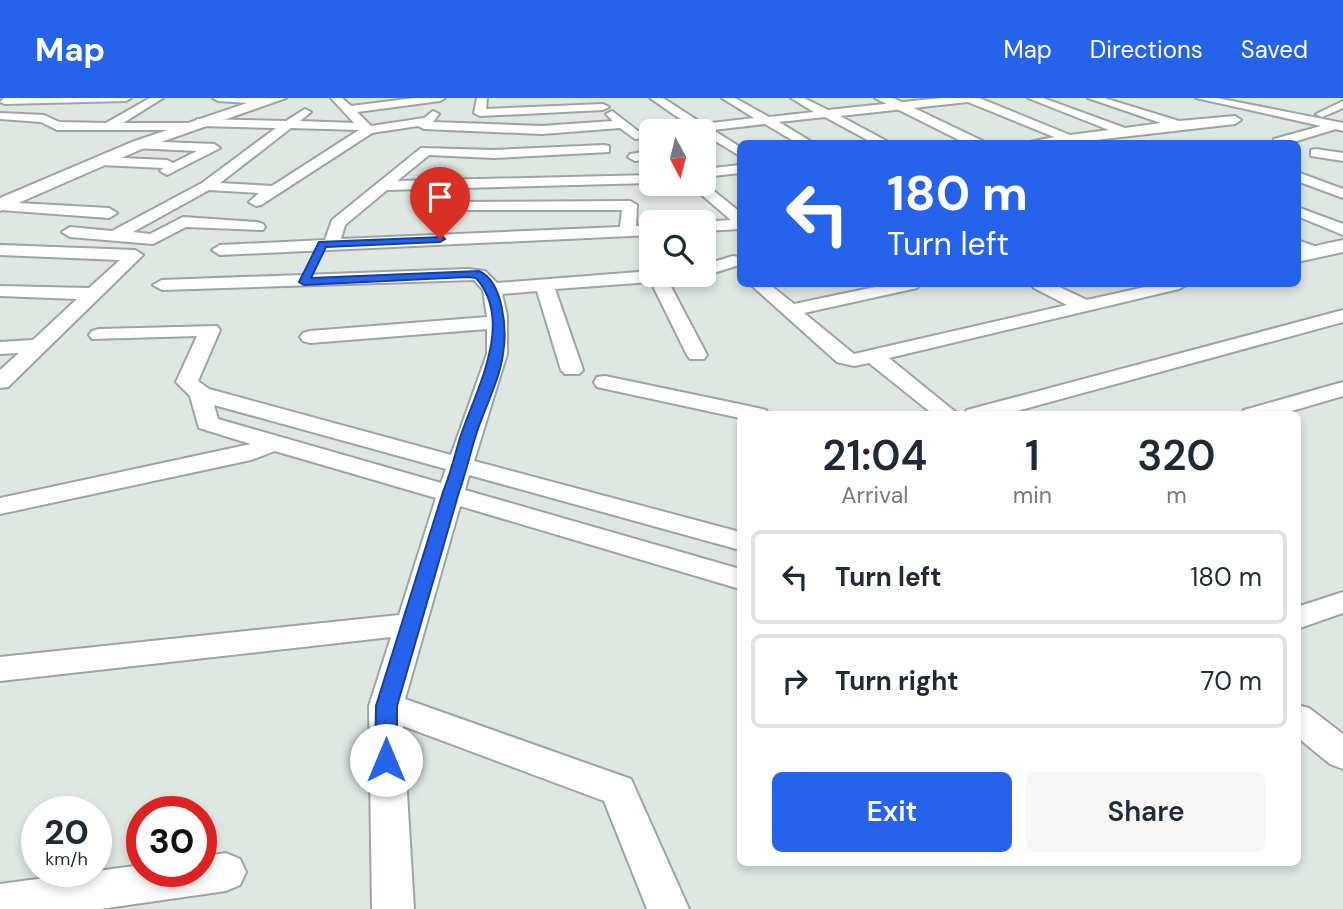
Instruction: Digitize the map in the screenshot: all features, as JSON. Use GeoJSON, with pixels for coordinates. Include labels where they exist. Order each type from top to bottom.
{"type":"FeatureCollection","features":[{"type":"Feature","properties":{"kind":"street"},"geometry":{"type":"LineString","coordinates":[[0,101],[10,98]]}},
{"type":"Feature","properties":{"kind":"street"},"geometry":{"type":"LineString","coordinates":[[0,101],[126,98]]}},
{"type":"Feature","properties":{"kind":"street"},"geometry":{"type":"LineString","coordinates":[[108,126],[158,98]]}},
{"type":"Feature","properties":{"kind":"street"},"geometry":{"type":"LineString","coordinates":[[218,98],[272,99]]}},
{"type":"Feature","properties":{"kind":"street"},"geometry":{"type":"LineString","coordinates":[[336,98],[367,129]]}},
{"type":"Feature","properties":{"kind":"street"},"geometry":{"type":"LineString","coordinates":[[350,110],[440,98]]}},
{"type":"Feature","properties":{"kind":"street"},"geometry":{"type":"LineString","coordinates":[[482,98],[480,113],[603,107]]}},
{"type":"Feature","properties":{"kind":"street"},"geometry":{"type":"LineString","coordinates":[[593,98],[635,135],[639,134]]}},
{"type":"Feature","properties":{"kind":"street"},"geometry":{"type":"LineString","coordinates":[[655,98],[690,119]]}},
{"type":"Feature","properties":{"kind":"street"},"geometry":{"type":"LineString","coordinates":[[727,98],[801,140]]}},
{"type":"Feature","properties":{"kind":"street"},"geometry":{"type":"LineString","coordinates":[[796,98],[878,140]]}},
{"type":"Feature","properties":{"kind":"street"},"geometry":{"type":"LineString","coordinates":[[882,98],[972,140]]}},
{"type":"Feature","properties":{"kind":"street"},"geometry":{"type":"LineString","coordinates":[[716,126],[970,98],[1068,138]]}},
{"type":"Feature","properties":{"kind":"street"},"geometry":{"type":"LineString","coordinates":[[1033,98],[1125,132]]}},
{"type":"Feature","properties":{"kind":"street"},"geometry":{"type":"LineString","coordinates":[[1093,98],[1178,125]]}},
{"type":"Feature","properties":{"kind":"street"},"geometry":{"type":"LineString","coordinates":[[1201,98],[1339,126]]}},
{"type":"Feature","properties":{"kind":"street"},"geometry":{"type":"LineString","coordinates":[[1229,104],[1243,98]]}},
{"type":"Feature","properties":{"kind":"street"},"geometry":{"type":"LineString","coordinates":[[0,205],[138,145],[272,99]]}},
{"type":"Feature","properties":{"kind":"street"},"geometry":{"type":"LineString","coordinates":[[1322,114],[1343,104]]}},
{"type":"Feature","properties":{"kind":"street"},"geometry":{"type":"LineString","coordinates":[[1131,110],[1158,107]]}},
{"type":"Feature","properties":{"kind":"street"},"geometry":{"type":"LineString","coordinates":[[114,236],[207,186],[305,112]]}},
{"type":"Feature","properties":{"kind":"street"},"geometry":{"type":"LineString","coordinates":[[0,116],[44,119],[57,126],[289,124],[367,129],[429,117],[424,125],[542,130],[623,124]]}},
{"type":"Feature","properties":{"kind":"street"},"geometry":{"type":"LineString","coordinates":[[1054,140],[1235,120]]}},
{"type":"Feature","properties":{"kind":"street"},"geometry":{"type":"LineString","coordinates":[[1286,140],[1339,126]]}},
{"type":"Feature","properties":{"kind":"street"},"geometry":{"type":"LineString","coordinates":[[256,202],[367,129]]}},
{"type":"Feature","properties":{"kind":"street"},"geometry":{"type":"LineString","coordinates":[[716,136],[736,149]]}},
{"type":"Feature","properties":{"kind":"street"},"geometry":{"type":"LineString","coordinates":[[101,161],[173,168],[214,148],[138,145]]}},
{"type":"Feature","properties":{"kind":"street"},"geometry":{"type":"LineString","coordinates":[[716,148],[736,149]]}},
{"type":"Feature","properties":{"kind":"street"},"geometry":{"type":"LineString","coordinates":[[304,282],[338,223],[426,150],[494,153],[604,149]]}},
{"type":"Feature","properties":{"kind":"street"},"geometry":{"type":"LineString","coordinates":[[1316,153],[1343,157]]}},
{"type":"Feature","properties":{"kind":"street"},"geometry":{"type":"LineString","coordinates":[[635,157],[639,156]]}},
{"type":"Feature","properties":{"kind":"street"},"geometry":{"type":"LineString","coordinates":[[716,172],[737,169]]}},
{"type":"Feature","properties":{"kind":"street"},"geometry":{"type":"LineString","coordinates":[[1301,177],[1329,175]]}},
{"type":"Feature","properties":{"kind":"street"},"geometry":{"type":"LineString","coordinates":[[1301,178],[1343,194]]}},
{"type":"Feature","properties":{"kind":"street"},"geometry":{"type":"LineString","coordinates":[[383,186],[639,179]]}},
{"type":"Feature","properties":{"kind":"street"},"geometry":{"type":"LineString","coordinates":[[434,219],[464,184]]}},
{"type":"Feature","properties":{"kind":"street"},"geometry":{"type":"LineString","coordinates":[[207,186],[275,190]]}},
{"type":"Feature","properties":{"kind":"street"},"geometry":{"type":"LineString","coordinates":[[710,196],[737,219]]}},
{"type":"Feature","properties":{"kind":"street"},"geometry":{"type":"LineString","coordinates":[[0,205],[109,213]]}},
{"type":"Feature","properties":{"kind":"street"},"geometry":{"type":"LineString","coordinates":[[434,219],[630,205],[628,231]]}},
{"type":"Feature","properties":{"kind":"street"},"geometry":{"type":"LineString","coordinates":[[1301,213],[1343,230]]}},
{"type":"Feature","properties":{"kind":"street"},"geometry":{"type":"LineString","coordinates":[[70,232],[153,239],[183,222],[257,227]]}},
{"type":"Feature","properties":{"kind":"street"},"geometry":{"type":"LineString","coordinates":[[716,225],[737,222]]}},
{"type":"Feature","properties":{"kind":"street"},"geometry":{"type":"LineString","coordinates":[[220,250],[639,231]]}},
{"type":"Feature","properties":{"kind":"street"},"geometry":{"type":"LineString","coordinates":[[1303,251],[1343,246]]}},
{"type":"Feature","properties":{"kind":"street"},"geometry":{"type":"LineString","coordinates":[[0,250],[135,255],[0,382]]}},
{"type":"Feature","properties":{"kind":"street"},"geometry":{"type":"LineString","coordinates":[[716,268],[737,263]]}},
{"type":"Feature","properties":{"kind":"street"},"geometry":{"type":"LineString","coordinates":[[162,285],[304,282],[468,274],[479,275],[492,289],[497,322],[497,354],[466,443],[463,464],[451,492],[386,706],[393,909]]}},
{"type":"Feature","properties":{"kind":"street"},"geometry":{"type":"LineString","coordinates":[[492,289],[639,277]]}},
{"type":"Feature","properties":{"kind":"street"},"geometry":{"type":"LineString","coordinates":[[544,285],[572,370]]}},
{"type":"Feature","properties":{"kind":"street"},"geometry":{"type":"LineString","coordinates":[[669,287],[697,355]]}},
{"type":"Feature","properties":{"kind":"street"},"geometry":{"type":"LineString","coordinates":[[762,287],[844,358],[854,360],[1167,287]]}},
{"type":"Feature","properties":{"kind":"street"},"geometry":{"type":"LineString","coordinates":[[790,311],[898,287]]}},
{"type":"Feature","properties":{"kind":"street"},"geometry":{"type":"LineString","coordinates":[[1046,287],[1084,306]]}},
{"type":"Feature","properties":{"kind":"street"},"geometry":{"type":"LineString","coordinates":[[0,291],[94,294]]}},
{"type":"Feature","properties":{"kind":"street"},"geometry":{"type":"LineString","coordinates":[[990,411],[1339,319]]}},
{"type":"Feature","properties":{"kind":"street"},"geometry":{"type":"LineString","coordinates":[[310,337],[497,322]]}},
{"type":"Feature","properties":{"kind":"street"},"geometry":{"type":"LineString","coordinates":[[99,335],[210,330],[187,382],[201,394],[737,540]]}},
{"type":"Feature","properties":{"kind":"street"},"geometry":{"type":"LineString","coordinates":[[0,348],[39,346]]}},
{"type":"Feature","properties":{"kind":"street"},"geometry":{"type":"LineString","coordinates":[[873,356],[943,411]]}},
{"type":"Feature","properties":{"kind":"street"},"geometry":{"type":"LineString","coordinates":[[605,382],[739,411]]}},
{"type":"Feature","properties":{"kind":"street"},"geometry":{"type":"LineString","coordinates":[[1268,411],[1339,393]]}},
{"type":"Feature","properties":{"kind":"street"},"geometry":{"type":"LineString","coordinates":[[201,394],[207,423],[451,492],[737,578]]}},
{"type":"Feature","properties":{"kind":"street"},"geometry":{"type":"LineString","coordinates":[[236,432],[268,411]]}},
{"type":"Feature","properties":{"kind":"street"},"geometry":{"type":"LineString","coordinates":[[0,506],[251,453],[271,443]]}},
{"type":"Feature","properties":{"kind":"street"},"geometry":{"type":"LineString","coordinates":[[1301,617],[1343,602]]}},
{"type":"Feature","properties":{"kind":"street"},"geometry":{"type":"LineString","coordinates":[[0,669],[412,624]]}},
{"type":"Feature","properties":{"kind":"street"},"geometry":{"type":"LineString","coordinates":[[386,706],[618,790],[668,909]]}},
{"type":"Feature","properties":{"kind":"street"},"geometry":{"type":"LineString","coordinates":[[1301,721],[1343,754]]}},
{"type":"Feature","properties":{"kind":"street"},"geometry":{"type":"LineString","coordinates":[[0,904],[226,872]]}},
{"type":"Feature","properties":{"kind":"route"},"geometry":{"type":"LineString","coordinates":[[386,760],[386,706],[451,492],[463,464],[466,443],[497,354],[497,316],[492,289],[479,275],[304,282],[323,244],[440,239]]}}]}
